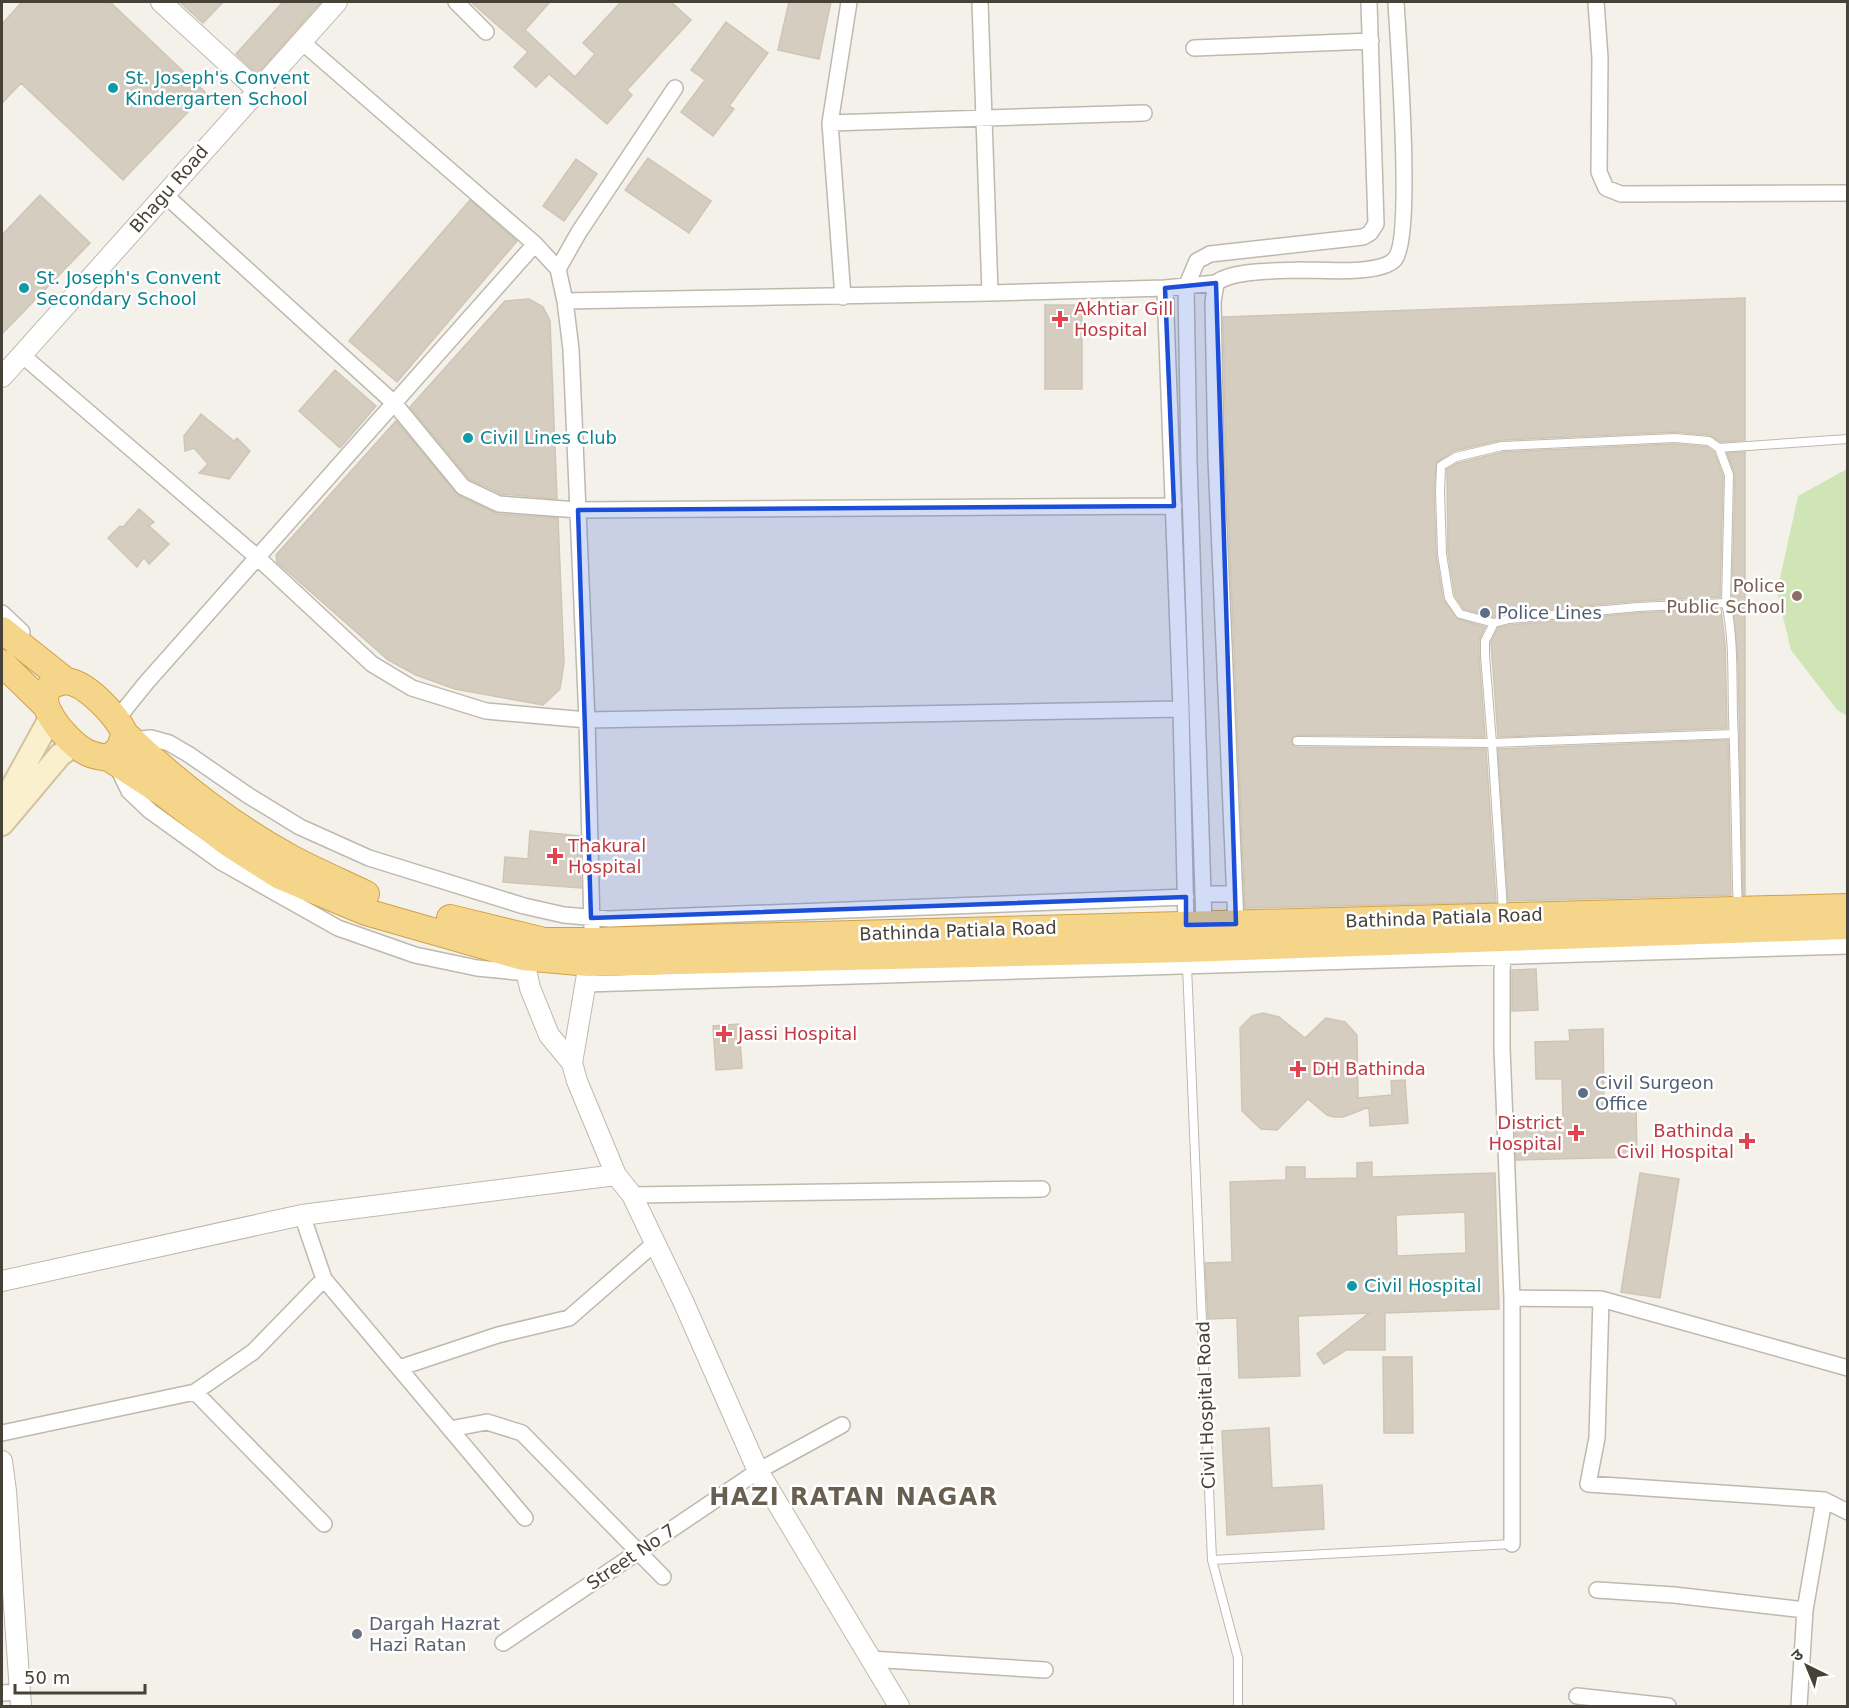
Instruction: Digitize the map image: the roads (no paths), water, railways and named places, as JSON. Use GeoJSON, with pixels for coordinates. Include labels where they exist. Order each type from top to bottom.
{"type":"FeatureCollection","features":[{"type":"Feature","properties":{"kind":"highway"},"geometry":{"type":"LineString","coordinates":[[2,630],[66,681]]}},
{"type":"Feature","properties":{"kind":"highway"},"geometry":{"type":"LineString","coordinates":[[2,663],[48,711],[75,744],[86,752],[112,761],[163,793],[228,843],[280,876],[366,912],[523,955],[1504,937],[1848,926]]}},
{"type":"Feature","properties":{"kind":"highway"},"geometry":{"type":"LineString","coordinates":[[48,711],[45,697],[48,689],[56,682],[71,682],[93,696],[124,731],[176,781],[254,836],[292,859],[371,897],[465,922],[523,955]]}},
{"type":"Feature","properties":{"kind":"highway"},"geometry":{"type":"LineString","coordinates":[[112,761],[119,749],[124,731]]}},
{"type":"Feature","properties":{"kind":"highway","name":"Bathinda Patiala Road"},"geometry":{"type":"LineString","coordinates":[[1191,941],[1236,924],[1504,937],[1738,910],[1848,907]]}},
{"type":"Feature","properties":{"kind":"main road"},"geometry":{"type":"LineString","coordinates":[[2,806],[48,711]]}},
{"type":"Feature","properties":{"kind":"main road"},"geometry":{"type":"LineString","coordinates":[[2,824],[60,755],[75,744]]}},
{"type":"Feature","properties":{"kind":"street"},"geometry":{"type":"LineString","coordinates":[[161,2],[257,90]]}},
{"type":"Feature","properties":{"kind":"street","name":"Bhagu Road"},"geometry":{"type":"LineString","coordinates":[[2,377],[337,2]]}},
{"type":"Feature","properties":{"kind":"street"},"geometry":{"type":"LineString","coordinates":[[456,2],[486,32]]}},
{"type":"Feature","properties":{"kind":"street"},"geometry":{"type":"LineString","coordinates":[[843,297],[830,123],[849,2]]}},
{"type":"Feature","properties":{"kind":"street"},"geometry":{"type":"LineString","coordinates":[[980,2],[990,293]]}},
{"type":"Feature","properties":{"kind":"street"},"geometry":{"type":"LineString","coordinates":[[1191,941],[1203,894],[1189,461],[1186,286],[1197,261],[1210,254],[1364,237],[1370,234],[1376,224],[1369,2]]}},
{"type":"Feature","properties":{"kind":"street"},"geometry":{"type":"LineString","coordinates":[[565,301],[843,297],[1165,288],[1216,283],[1222,278],[1234,275],[1293,270],[1366,269],[1385,266],[1396,260],[1403,223],[1403,158],[1396,2]]}},
{"type":"Feature","properties":{"kind":"street"},"geometry":{"type":"LineString","coordinates":[[1596,2],[1600,58],[1599,172],[1606,188],[1621,194],[1848,193]]}},
{"type":"Feature","properties":{"kind":"street"},"geometry":{"type":"LineString","coordinates":[[1194,48],[1371,41]]}},
{"type":"Feature","properties":{"kind":"street"},"geometry":{"type":"LineString","coordinates":[[302,42],[535,244],[558,269],[571,349],[587,720],[589,952],[572,1063]]}},
{"type":"Feature","properties":{"kind":"street"},"geometry":{"type":"LineString","coordinates":[[558,269],[579,232],[675,88]]}},
{"type":"Feature","properties":{"kind":"street"},"geometry":{"type":"LineString","coordinates":[[830,123],[1144,112]]}},
{"type":"Feature","properties":{"kind":"street"},"geometry":{"type":"LineString","coordinates":[[165,195],[394,403],[463,487],[499,504],[578,510],[1174,506]]}},
{"type":"Feature","properties":{"kind":"street"},"geometry":{"type":"LineString","coordinates":[[535,244],[257,557],[124,731],[169,743],[300,827],[369,858],[524,906],[564,915],[589,952]]}},
{"type":"Feature","properties":{"kind":"street"},"geometry":{"type":"LineString","coordinates":[[1216,283],[1213,302],[1216,458],[1236,924]]}},
{"type":"Feature","properties":{"kind":"street"},"geometry":{"type":"LineString","coordinates":[[1165,288],[1186,897],[1191,941]]}},
{"type":"Feature","properties":{"kind":"street"},"geometry":{"type":"LineString","coordinates":[[22,355],[257,557],[372,664],[412,688],[486,711],[587,720],[1181,709]]}},
{"type":"Feature","properties":{"kind":"street"},"geometry":{"type":"LineString","coordinates":[[2,613],[65,665],[93,696]]}},
{"type":"Feature","properties":{"kind":"street"},"geometry":{"type":"LineString","coordinates":[[1203,894],[1234,894]]}},
{"type":"Feature","properties":{"kind":"street"},"geometry":{"type":"LineString","coordinates":[[589,952],[609,919],[1186,897]]}},
{"type":"Feature","properties":{"kind":"street"},"geometry":{"type":"LineString","coordinates":[[1512,1544],[1512,1298],[1502,1048],[1504,937],[1848,946]]}},
{"type":"Feature","properties":{"kind":"street"},"geometry":{"type":"LineString","coordinates":[[523,955],[530,988],[549,1035],[572,1063],[577,1081],[616,1175],[632,1195],[683,1301],[758,1470],[898,1707]]}},
{"type":"Feature","properties":{"kind":"street"},"geometry":{"type":"LineString","coordinates":[[2,1281],[302,1215],[616,1175]]}},
{"type":"Feature","properties":{"kind":"street"},"geometry":{"type":"LineString","coordinates":[[632,1195],[1042,1189]]}},
{"type":"Feature","properties":{"kind":"street"},"geometry":{"type":"LineString","coordinates":[[302,1215],[324,1279],[525,1518]]}},
{"type":"Feature","properties":{"kind":"street"},"geometry":{"type":"LineString","coordinates":[[399,1368],[498,1335],[569,1318],[655,1243]]}},
{"type":"Feature","properties":{"kind":"street"},"geometry":{"type":"LineString","coordinates":[[2,1433],[195,1392],[253,1352],[324,1279]]}},
{"type":"Feature","properties":{"kind":"street"},"geometry":{"type":"LineString","coordinates":[[1512,1298],[1601,1299],[1848,1368]]}},
{"type":"Feature","properties":{"kind":"street"},"geometry":{"type":"LineString","coordinates":[[1601,1299],[1597,1438],[1588,1484],[1824,1500],[1848,1512]]}},
{"type":"Feature","properties":{"kind":"street"},"geometry":{"type":"LineString","coordinates":[[195,1392],[324,1524]]}},
{"type":"Feature","properties":{"kind":"street"},"geometry":{"type":"LineString","coordinates":[[450,1429],[487,1422],[522,1433],[663,1577]]}},
{"type":"Feature","properties":{"kind":"street","name":"Street No 7"},"geometry":{"type":"LineString","coordinates":[[503,1643],[758,1470],[842,1425]]}},
{"type":"Feature","properties":{"kind":"street"},"geometry":{"type":"LineString","coordinates":[[2,1461],[6,1491],[8,1624],[14,1697]]}},
{"type":"Feature","properties":{"kind":"street"},"geometry":{"type":"LineString","coordinates":[[1799,1707],[1804,1610],[1824,1500]]}},
{"type":"Feature","properties":{"kind":"street"},"geometry":{"type":"LineString","coordinates":[[1597,1590],[1674,1595],[1804,1610]]}},
{"type":"Feature","properties":{"kind":"street"},"geometry":{"type":"LineString","coordinates":[[870,1659],[1045,1670]]}},
{"type":"Feature","properties":{"kind":"street"},"geometry":{"type":"LineString","coordinates":[[1577,1696],[1663,1706]]}},
{"type":"Feature","properties":{"kind":"lane"},"geometry":{"type":"LineString","coordinates":[[1726,603],[1638,607],[1509,619],[1494,623],[1460,614],[1449,598],[1442,554],[1441,466],[1456,457],[1502,446],[1675,438],[1709,441],[1719,448],[1729,475],[1726,603],[1729,615],[1734,734],[1738,910]]}},
{"type":"Feature","properties":{"kind":"lane"},"geometry":{"type":"LineString","coordinates":[[1719,448],[1848,439]]}},
{"type":"Feature","properties":{"kind":"lane"},"geometry":{"type":"LineString","coordinates":[[1494,623],[1485,641],[1485,648],[1504,937]]}},
{"type":"Feature","properties":{"kind":"lane"},"geometry":{"type":"LineString","coordinates":[[1297,741],[1492,743],[1734,734]]}},
{"type":"Feature","properties":{"kind":"lane","name":"Civil Hospital Road"},"geometry":{"type":"LineString","coordinates":[[1191,941],[1212,1560],[1238,1658],[1238,1707]]}},
{"type":"Feature","properties":{"kind":"lane"},"geometry":{"type":"LineString","coordinates":[[1212,1560],[1512,1544]]}},
{"type":"Feature","properties":{"kind":"place","name":"St. Joseph's Convent Kindergarten School"},"geometry":{"type":"Point","coordinates":[113,88]}},
{"type":"Feature","properties":{"kind":"place","name":"St. Joseph's Convent Secondary School"},"geometry":{"type":"Point","coordinates":[24,288]}},
{"type":"Feature","properties":{"kind":"place","name":"Akhtiar Gill Hospital"},"geometry":{"type":"Point","coordinates":[1060,319]}},
{"type":"Feature","properties":{"kind":"place","name":"Civil Lines Club"},"geometry":{"type":"Point","coordinates":[468,438]}},
{"type":"Feature","properties":{"kind":"place","name":"Police Public School"},"geometry":{"type":"Point","coordinates":[1797,596]}},
{"type":"Feature","properties":{"kind":"place","name":"Police Lines"},"geometry":{"type":"Point","coordinates":[1485,613]}},
{"type":"Feature","properties":{"kind":"place","name":"Thakural Hospital"},"geometry":{"type":"Point","coordinates":[555,856]}},
{"type":"Feature","properties":{"kind":"place","name":"Jassi Hospital"},"geometry":{"type":"Point","coordinates":[724,1034]}},
{"type":"Feature","properties":{"kind":"place","name":"DH Bathinda"},"geometry":{"type":"Point","coordinates":[1298,1069]}},
{"type":"Feature","properties":{"kind":"place","name":"Civil Surgeon Office"},"geometry":{"type":"Point","coordinates":[1583,1093]}},
{"type":"Feature","properties":{"kind":"place","name":"District Hospital"},"geometry":{"type":"Point","coordinates":[1576,1133]}},
{"type":"Feature","properties":{"kind":"place","name":"Bathinda Civil Hospital"},"geometry":{"type":"Point","coordinates":[1747,1141]}},
{"type":"Feature","properties":{"kind":"place","name":"Civil Hospital"},"geometry":{"type":"Point","coordinates":[1352,1286]}},
{"type":"Feature","properties":{"kind":"place","name":"Dargah Hazrat Hazi Ratan"},"geometry":{"type":"Point","coordinates":[357,1634]}},
{"type":"Feature","properties":{"kind":"district","name":"HAZI RATAN NAGAR"},"geometry":{"type":"Point","coordinates":[854,1497]}}]}
